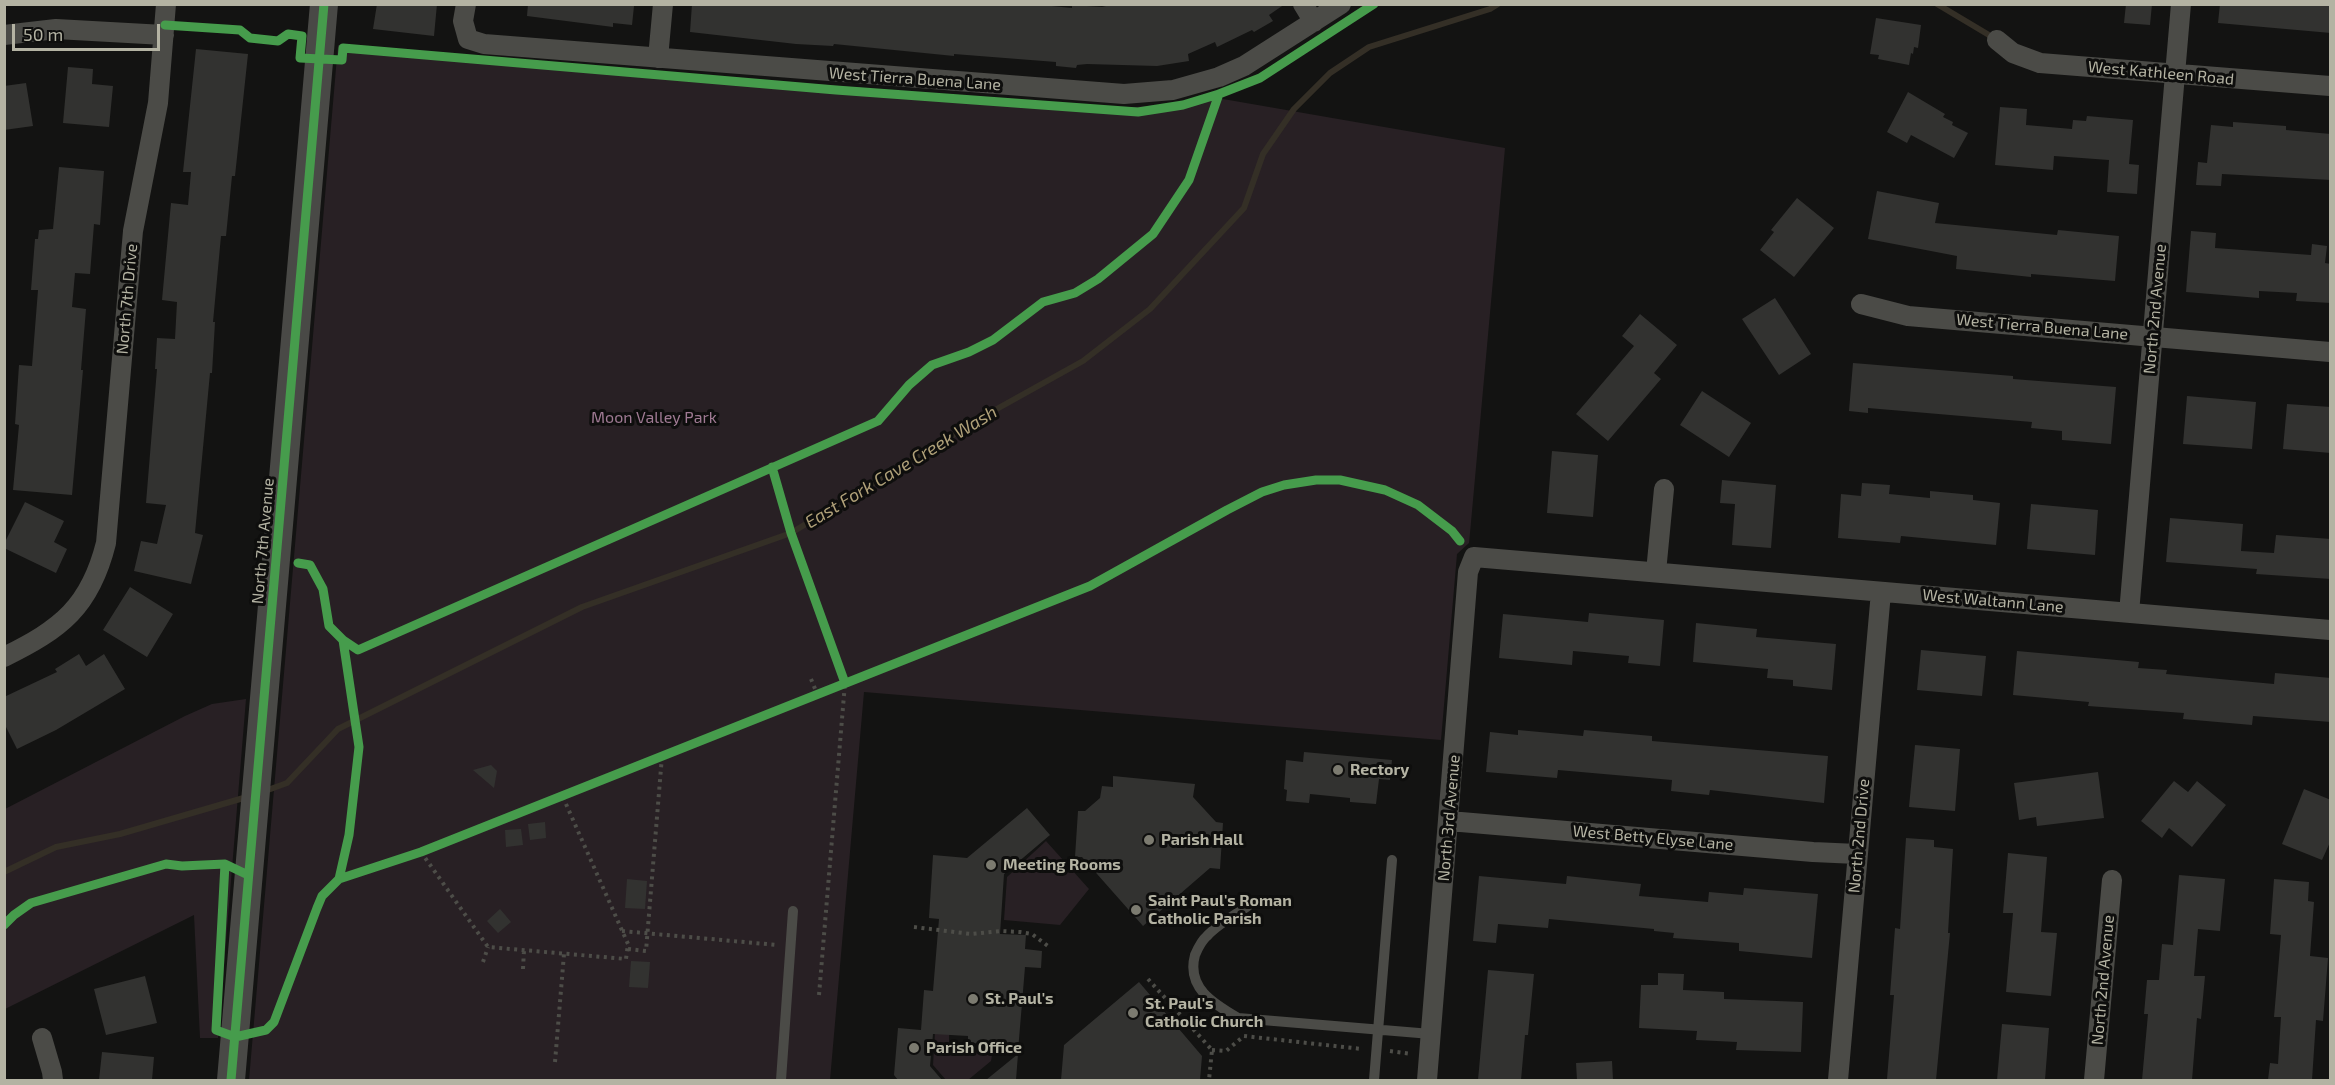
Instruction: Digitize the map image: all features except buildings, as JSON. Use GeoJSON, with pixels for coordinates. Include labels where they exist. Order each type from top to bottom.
{"type":"FeatureCollection","features":[{"type":"Feature","properties":{"kind":"street","name":"North 7th Drive"},"geometry":{"type":"LineString","coordinates":[[4,657],[50,632],[72,613],[89,592],[100,568],[106,543],[133,231],[153,133],[166,4]]}},
{"type":"Feature","properties":{"kind":"street","name":"North 7th Avenue"},"geometry":{"type":"LineString","coordinates":[[231,1080],[324,4]]}},
{"type":"Feature","properties":{"kind":"street","name":"West Tierra Buena Lane"},"geometry":{"type":"LineString","coordinates":[[466,4],[463,21],[468,39],[484,44],[1065,91],[1147,94],[1173,90],[1219,77],[1244,66],[1341,4]]}},
{"type":"Feature","properties":{"kind":"street"},"geometry":{"type":"LineString","coordinates":[[658,58],[663,4]]}},
{"type":"Feature","properties":{"kind":"street"},"geometry":{"type":"LineString","coordinates":[[1303,4],[1314,22]]}},
{"type":"Feature","properties":{"kind":"street","name":"North 2nd Avenue"},"geometry":{"type":"LineString","coordinates":[[2129,613],[2181,4]]}},
{"type":"Feature","properties":{"kind":"street"},"geometry":{"type":"LineString","coordinates":[[4,35],[56,29],[164,35]]}},
{"type":"Feature","properties":{"kind":"street","name":"West Kathleen Road"},"geometry":{"type":"LineString","coordinates":[[1997,40],[2013,53],[2040,63],[2331,86]]}},
{"type":"Feature","properties":{"kind":"street","name":"West Tierra Buena Lane"},"geometry":{"type":"LineString","coordinates":[[1861,304],[1908,316],[2331,352]]}},
{"type":"Feature","properties":{"kind":"street"},"geometry":{"type":"LineString","coordinates":[[1656,572],[1664,489]]}},
{"type":"Feature","properties":{"kind":"street","name":"West Waltann Lane"},"geometry":{"type":"LineString","coordinates":[[1474,557],[2331,630]]}},
{"type":"Feature","properties":{"kind":"street","name":"North 3rd Avenue"},"geometry":{"type":"LineString","coordinates":[[1427,1080],[1468,572],[1474,557]]}},
{"type":"Feature","properties":{"kind":"street","name":"North 2nd Drive"},"geometry":{"type":"LineString","coordinates":[[1838,1080],[1881,592]]}},
{"type":"Feature","properties":{"kind":"street","name":"West Betty Elyse Lane"},"geometry":{"type":"LineString","coordinates":[[1449,820],[1857,854]]}},
{"type":"Feature","properties":{"kind":"street","name":"North 2nd Avenue"},"geometry":{"type":"LineString","coordinates":[[2094,1080],[2112,880]]}},
{"type":"Feature","properties":{"kind":"street"},"geometry":{"type":"LineString","coordinates":[[42,1038],[52,1072],[52,1080]]}},
{"type":"Feature","properties":{"kind":"lane"},"geometry":{"type":"LineString","coordinates":[[1374,1080],[1392,860]]}},
{"type":"Feature","properties":{"kind":"lane"},"geometry":{"type":"LineString","coordinates":[[1248,906],[1207,935],[1196,952],[1193,968],[1197,985],[1204,994],[1238,1018],[1431,1034]]}},
{"type":"Feature","properties":{"kind":"lane"},"geometry":{"type":"LineString","coordinates":[[781,1080],[793,911]]}},
{"type":"Feature","properties":{"kind":"path"},"geometry":{"type":"LineString","coordinates":[[819,995],[832,690],[841,673]]}},
{"type":"Feature","properties":{"kind":"path"},"geometry":{"type":"LineString","coordinates":[[811,679],[832,690]]}},
{"type":"Feature","properties":{"kind":"path"},"geometry":{"type":"LineString","coordinates":[[808,700],[856,679]]}},
{"type":"Feature","properties":{"kind":"path"},"geometry":{"type":"LineString","coordinates":[[628,950],[646,951],[666,755],[651,760]]}},
{"type":"Feature","properties":{"kind":"path"},"geometry":{"type":"LineString","coordinates":[[551,800],[573,791]]}},
{"type":"Feature","properties":{"kind":"path"},"geometry":{"type":"LineString","coordinates":[[488,947],[626,960],[628,950],[622,931],[562,795]]}},
{"type":"Feature","properties":{"kind":"path"},"geometry":{"type":"LineString","coordinates":[[411,855],[432,848]]}},
{"type":"Feature","properties":{"kind":"path"},"geometry":{"type":"LineString","coordinates":[[421,852],[488,947]]}},
{"type":"Feature","properties":{"kind":"path"},"geometry":{"type":"LineString","coordinates":[[914,927],[971,934],[1020,932],[1032,934],[1048,946]]}},
{"type":"Feature","properties":{"kind":"path"},"geometry":{"type":"LineString","coordinates":[[622,931],[778,945],[777,957]]}},
{"type":"Feature","properties":{"kind":"path"},"geometry":{"type":"LineString","coordinates":[[483,963],[488,947]]}},
{"type":"Feature","properties":{"kind":"path"},"geometry":{"type":"LineString","coordinates":[[523,969],[524,950]]}},
{"type":"Feature","properties":{"kind":"path"},"geometry":{"type":"LineString","coordinates":[[555,1062],[564,954]]}},
{"type":"Feature","properties":{"kind":"path"},"geometry":{"type":"LineString","coordinates":[[1148,979],[1212,1050],[1226,1051],[1244,1036],[1413,1054]]}},
{"type":"Feature","properties":{"kind":"path"},"geometry":{"type":"LineString","coordinates":[[1209,1080],[1212,1050]]}},
{"type":"Feature","properties":{"kind":"green space","name":"Moon Valley Park"},"geometry":{"type":"Polygon","coordinates":[[[338,45],[1110,108],[1223,99],[1505,148],[1469,543],[1457,554],[1441,740],[864,692],[830,1080],[249,1080],[338,45]]]}},
{"type":"Feature","properties":{"kind":"green space"},"geometry":{"type":"Polygon","coordinates":[[[246,699],[218,1038],[200,1038],[194,915],[5,1009],[5,809],[185,716],[212,704],[246,699]]]}},
{"type":"Feature","properties":{"kind":"green space"},"geometry":{"type":"Polygon","coordinates":[[[1046,841],[1089,889],[1060,925],[1004,920],[1007,877],[1046,841]]]}},
{"type":"Feature","properties":{"kind":"green space"},"geometry":{"type":"Polygon","coordinates":[[[935,1033],[949,1034],[949,1042],[962,1042],[962,1048],[981,1049],[981,1055],[992,1055],[991,1061],[968,1080],[946,1080],[933,1065],[935,1033]]]}},
{"type":"Feature","properties":{"kind":"waterway","name":"East Fork Cave Creek Wash"},"geometry":{"type":"LineString","coordinates":[[265,791],[287,783],[338,729],[582,607],[791,533],[986,415],[1083,361],[1150,309],[1244,208],[1263,154],[1294,109],[1330,73],[1369,47],[1490,9],[1498,4]]}},
{"type":"Feature","properties":{"kind":"waterway"},"geometry":{"type":"LineString","coordinates":[[1937,4],[1994,38]]}},
{"type":"Feature","properties":{"kind":"waterway","name":"East Fork Cave Creek Wash"},"geometry":{"type":"LineString","coordinates":[[4,872],[56,847],[120,834],[247,797]]}},
{"type":"Feature","properties":{"kind":"cycle path"},"geometry":{"type":"LineString","coordinates":[[231,1080],[324,4]]}},
{"type":"Feature","properties":{"kind":"cycle path"},"geometry":{"type":"LineString","coordinates":[[298,563],[310,565],[323,589],[329,626],[343,640],[358,650],[878,421],[909,385],[932,365],[969,352],[993,340],[1043,302],[1075,293],[1098,279],[1153,234],[1189,180],[1219,94],[1260,78],[1374,4]]}},
{"type":"Feature","properties":{"kind":"cycle path"},"geometry":{"type":"LineString","coordinates":[[165,25],[240,30],[250,38],[278,41],[288,34],[302,36],[300,58],[342,60],[343,48],[836,90],[1138,112],[1183,105],[1219,94]]}},
{"type":"Feature","properties":{"kind":"cycle path"},"geometry":{"type":"LineString","coordinates":[[772,467],[791,533],[845,683]]}},
{"type":"Feature","properties":{"kind":"cycle path"},"geometry":{"type":"LineString","coordinates":[[225,864],[216,1030],[235,1037],[266,1030],[274,1022],[322,896],[339,879],[421,852],[1090,586],[1262,492],[1284,485],[1316,480],[1340,480],[1385,490],[1418,505],[1452,531],[1460,541]]}},
{"type":"Feature","properties":{"kind":"cycle path"},"geometry":{"type":"LineString","coordinates":[[339,879],[349,835],[359,747],[343,640]]}},
{"type":"Feature","properties":{"kind":"cycle path"},"geometry":{"type":"LineString","coordinates":[[4,925],[31,903],[166,864],[182,866],[225,864],[248,875]]}},
{"type":"Feature","properties":{"kind":"place","name":"Rectory"},"geometry":{"type":"Point","coordinates":[1338,770]}},
{"type":"Feature","properties":{"kind":"place","name":"Parish Hall"},"geometry":{"type":"Point","coordinates":[1149,840]}},
{"type":"Feature","properties":{"kind":"place","name":"Meeting Rooms"},"geometry":{"type":"Point","coordinates":[991,865]}},
{"type":"Feature","properties":{"kind":"place","name":"Saint Paul's Roman Catholic Parish"},"geometry":{"type":"Point","coordinates":[1136,910]}},
{"type":"Feature","properties":{"kind":"place","name":"St. Paul's"},"geometry":{"type":"Point","coordinates":[973,999]}},
{"type":"Feature","properties":{"kind":"place","name":"St. Paul's Catholic Church"},"geometry":{"type":"Point","coordinates":[1133,1013]}},
{"type":"Feature","properties":{"kind":"place","name":"Parish Office"},"geometry":{"type":"Point","coordinates":[914,1048]}}]}
